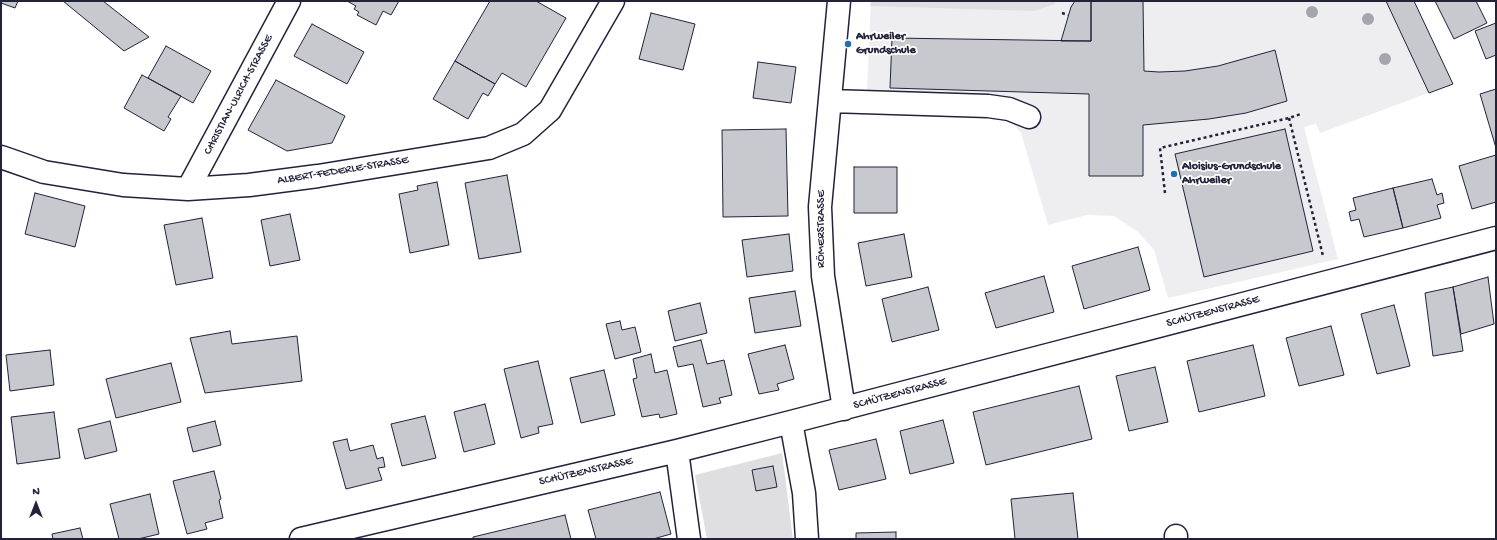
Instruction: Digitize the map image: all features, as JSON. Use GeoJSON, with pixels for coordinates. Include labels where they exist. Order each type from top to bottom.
{"type":"FeatureCollection","features":[{"type":"Feature","properties":{"kind":"street","name":"CHRISTIAN-ULRICH-STRASSE"},"geometry":{"type":"LineString","coordinates":[[188,189],[289,1]]}},
{"type":"Feature","properties":{"kind":"street","name":"ALBERT-FEDERLE-STRASSE"},"geometry":{"type":"LineString","coordinates":[[1,157],[44,172],[58,175],[123,186],[188,189],[249,186],[489,148],[523,134],[550,110],[613,1]]}},
{"type":"Feature","properties":{"kind":"street","name":"RÖMERSTRASSE"},"geometry":{"type":"LineString","coordinates":[[839,1],[820,207],[823,276],[844,409]]}},
{"type":"Feature","properties":{"kind":"street"},"geometry":{"type":"LineString","coordinates":[[830,101],[988,106],[1010,109],[1029,117]]}},
{"type":"Feature","properties":{"kind":"street","name":"SCHÜTZENSTRASSE"},"geometry":{"type":"LineString","coordinates":[[301,539],[677,451],[844,409],[1496,238]]}},
{"type":"Feature","properties":{"kind":"street"},"geometry":{"type":"LineString","coordinates":[[791,422],[804,493],[807,539]]}},
{"type":"Feature","properties":{"kind":"street"},"geometry":{"type":"LineString","coordinates":[[677,451],[689,539]]}},
{"type":"Feature","properties":{"kind":"path"},"geometry":{"type":"LineString","coordinates":[[1062,13],[1068,15]]}},
{"type":"Feature","properties":{"kind":"path"},"geometry":{"type":"LineString","coordinates":[[1164,193],[1160,148],[1301,114]]}},
{"type":"Feature","properties":{"kind":"path"},"geometry":{"type":"LineString","coordinates":[[1289,118],[1330,281]]}},
{"type":"Feature","properties":{"kind":"shaded area","name":"Aloisius-Grundschule Ahrweiler"},"geometry":{"type":"Polygon","coordinates":[[[871,1],[1414,1],[1453,84],[1320,133],[1316,124],[1304,127],[1338,259],[1168,298],[1154,250],[1138,232],[1114,216],[1087,215],[1048,225],[1021,133],[1012,123],[988,116],[866,111],[871,1]]]}},
{"type":"Feature","properties":{"kind":"shaded area"},"geometry":{"type":"Polygon","coordinates":[[[871,1],[1056,1],[1055,4],[1034,11],[870,6],[871,1]]]}},
{"type":"Feature","properties":{"kind":"shaded area"},"geometry":{"type":"Polygon","coordinates":[[[782,453],[793,539],[707,539],[695,475],[782,453]]]}},
{"type":"Feature","properties":{"kind":"building"},"geometry":{"type":"Polygon","coordinates":[[[1,1],[18,1],[15,8],[1,3],[1,1]]]}},
{"type":"Feature","properties":{"kind":"building"},"geometry":{"type":"Polygon","coordinates":[[[63,1],[103,1],[149,37],[124,51],[63,1]]]}},
{"type":"Feature","properties":{"kind":"building"},"geometry":{"type":"Polygon","coordinates":[[[347,1],[399,1],[391,15],[383,11],[376,25],[357,15],[359,12],[354,9],[356,6],[347,1]]]}},
{"type":"Feature","properties":{"kind":"building"},"geometry":{"type":"Polygon","coordinates":[[[490,1],[536,1],[566,18],[526,87],[502,73],[495,84],[455,61],[490,1]]]}},
{"type":"Feature","properties":{"kind":"building"},"geometry":{"type":"Polygon","coordinates":[[[1075,1],[1091,1],[1091,41],[1061,41],[1071,7],[1075,1]]]}},
{"type":"Feature","properties":{"kind":"building"},"geometry":{"type":"Polygon","coordinates":[[[1091,1],[1143,1],[1144,71],[1185,71],[1218,66],[1275,50],[1287,101],[1246,113],[1209,119],[1143,125],[1143,176],[1089,176],[1089,94],[890,88],[892,38],[1091,41],[1091,1]]]}},
{"type":"Feature","properties":{"kind":"building"},"geometry":{"type":"Polygon","coordinates":[[[1386,1],[1414,1],[1453,84],[1429,93],[1386,1]]]}},
{"type":"Feature","properties":{"kind":"building"},"geometry":{"type":"Polygon","coordinates":[[[1435,1],[1476,1],[1487,23],[1454,39],[1435,1]]]}},
{"type":"Feature","properties":{"kind":"building"},"geometry":{"type":"Polygon","coordinates":[[[651,13],[695,24],[683,70],[639,59],[651,13]]]}},
{"type":"Feature","properties":{"kind":"building"},"geometry":{"type":"Polygon","coordinates":[[[1496,23],[1496,55],[1486,59],[1475,31],[1496,23]]]}},
{"type":"Feature","properties":{"kind":"building"},"geometry":{"type":"Polygon","coordinates":[[[312,24],[364,52],[347,84],[294,56],[312,24]]]}},
{"type":"Feature","properties":{"kind":"building"},"geometry":{"type":"Polygon","coordinates":[[[166,46],[211,71],[193,103],[148,78],[166,46]]]}},
{"type":"Feature","properties":{"kind":"building"},"geometry":{"type":"Polygon","coordinates":[[[455,61],[495,84],[488,96],[483,93],[468,119],[433,99],[455,61]]]}},
{"type":"Feature","properties":{"kind":"building"},"geometry":{"type":"Polygon","coordinates":[[[758,62],[796,67],[791,103],[753,98],[758,62]]]}},
{"type":"Feature","properties":{"kind":"building"},"geometry":{"type":"Polygon","coordinates":[[[142,75],[181,96],[168,117],[171,119],[164,131],[124,108],[142,75]]]}},
{"type":"Feature","properties":{"kind":"building"},"geometry":{"type":"Polygon","coordinates":[[[276,80],[345,116],[332,143],[287,151],[248,130],[276,80]]]}},
{"type":"Feature","properties":{"kind":"building"},"geometry":{"type":"Polygon","coordinates":[[[1496,89],[1496,148],[1480,94],[1496,89]]]}},
{"type":"Feature","properties":{"kind":"building"},"geometry":{"type":"Polygon","coordinates":[[[786,129],[788,216],[723,217],[722,130],[786,129]]]}},
{"type":"Feature","properties":{"kind":"building"},"geometry":{"type":"Polygon","coordinates":[[[1285,129],[1313,251],[1204,277],[1175,154],[1285,129]]]}},
{"type":"Feature","properties":{"kind":"building"},"geometry":{"type":"Polygon","coordinates":[[[1496,155],[1496,202],[1472,209],[1459,166],[1496,155]]]}},
{"type":"Feature","properties":{"kind":"building"},"geometry":{"type":"Polygon","coordinates":[[[854,167],[897,167],[897,213],[854,213],[854,167]]]}},
{"type":"Feature","properties":{"kind":"building"},"geometry":{"type":"Polygon","coordinates":[[[507,175],[521,252],[479,259],[465,183],[507,175]]]}},
{"type":"Feature","properties":{"kind":"building"},"geometry":{"type":"Polygon","coordinates":[[[1432,179],[1437,195],[1442,193],[1444,203],[1437,205],[1441,218],[1403,228],[1393,188],[1432,179]]]}},
{"type":"Feature","properties":{"kind":"building"},"geometry":{"type":"Polygon","coordinates":[[[437,182],[449,245],[410,253],[399,194],[418,190],[417,186],[437,182]]]}},
{"type":"Feature","properties":{"kind":"building"},"geometry":{"type":"Polygon","coordinates":[[[1393,188],[1403,228],[1364,237],[1359,219],[1351,221],[1349,212],[1356,210],[1353,198],[1393,188]]]}},
{"type":"Feature","properties":{"kind":"building"},"geometry":{"type":"Polygon","coordinates":[[[35,193],[85,206],[75,247],[25,234],[35,193]]]}},
{"type":"Feature","properties":{"kind":"building"},"geometry":{"type":"Polygon","coordinates":[[[290,214],[300,260],[270,266],[261,220],[290,214]]]}},
{"type":"Feature","properties":{"kind":"building"},"geometry":{"type":"Polygon","coordinates":[[[202,218],[213,278],[176,285],[164,225],[202,218]]]}},
{"type":"Feature","properties":{"kind":"building"},"geometry":{"type":"Polygon","coordinates":[[[789,234],[793,271],[747,277],[742,240],[789,234]]]}},
{"type":"Feature","properties":{"kind":"building"},"geometry":{"type":"Polygon","coordinates":[[[904,234],[912,277],[866,286],[858,243],[904,234]]]}},
{"type":"Feature","properties":{"kind":"building"},"geometry":{"type":"Polygon","coordinates":[[[1138,247],[1150,290],[1084,309],[1072,266],[1138,247]]]}},
{"type":"Feature","properties":{"kind":"building"},"geometry":{"type":"Polygon","coordinates":[[[1044,276],[1054,312],[996,328],[985,293],[1044,276]]]}},
{"type":"Feature","properties":{"kind":"building"},"geometry":{"type":"Polygon","coordinates":[[[1488,277],[1494,324],[1461,334],[1453,287],[1488,277]]]}},
{"type":"Feature","properties":{"kind":"building"},"geometry":{"type":"Polygon","coordinates":[[[928,287],[939,330],[892,342],[882,299],[928,287]]]}},
{"type":"Feature","properties":{"kind":"building"},"geometry":{"type":"Polygon","coordinates":[[[1453,287],[1463,351],[1433,356],[1425,293],[1453,287]]]}},
{"type":"Feature","properties":{"kind":"building"},"geometry":{"type":"Polygon","coordinates":[[[795,291],[801,326],[755,333],[749,298],[795,291]]]}},
{"type":"Feature","properties":{"kind":"building"},"geometry":{"type":"Polygon","coordinates":[[[700,303],[707,333],[675,341],[668,311],[700,303]]]}},
{"type":"Feature","properties":{"kind":"building"},"geometry":{"type":"Polygon","coordinates":[[[1394,305],[1410,366],[1377,374],[1361,314],[1394,305]]]}},
{"type":"Feature","properties":{"kind":"building"},"geometry":{"type":"Polygon","coordinates":[[[620,321],[622,330],[635,327],[641,352],[615,359],[606,324],[620,321]]]}},
{"type":"Feature","properties":{"kind":"building"},"geometry":{"type":"Polygon","coordinates":[[[1331,326],[1344,375],[1299,386],[1286,338],[1331,326]]]}},
{"type":"Feature","properties":{"kind":"building"},"geometry":{"type":"Polygon","coordinates":[[[230,331],[232,344],[297,336],[302,381],[205,393],[190,338],[230,331]]]}},
{"type":"Feature","properties":{"kind":"building"},"geometry":{"type":"Polygon","coordinates":[[[701,340],[707,364],[724,360],[732,395],[719,398],[721,403],[703,407],[693,364],[678,367],[673,347],[701,340]]]}},
{"type":"Feature","properties":{"kind":"building"},"geometry":{"type":"Polygon","coordinates":[[[785,345],[794,379],[777,384],[779,390],[759,394],[748,354],[785,345]]]}},
{"type":"Feature","properties":{"kind":"building"},"geometry":{"type":"Polygon","coordinates":[[[1253,345],[1265,396],[1199,412],[1187,361],[1253,345]]]}},
{"type":"Feature","properties":{"kind":"building"},"geometry":{"type":"Polygon","coordinates":[[[50,350],[54,385],[10,391],[6,355],[50,350]]]}},
{"type":"Feature","properties":{"kind":"building"},"geometry":{"type":"Polygon","coordinates":[[[651,354],[655,373],[667,370],[677,414],[660,418],[659,414],[642,417],[633,379],[637,378],[633,359],[651,354]]]}},
{"type":"Feature","properties":{"kind":"building"},"geometry":{"type":"Polygon","coordinates":[[[538,361],[553,424],[538,427],[539,433],[521,438],[504,369],[538,361]]]}},
{"type":"Feature","properties":{"kind":"building"},"geometry":{"type":"Polygon","coordinates":[[[171,363],[181,402],[116,418],[106,379],[171,363]]]}},
{"type":"Feature","properties":{"kind":"building"},"geometry":{"type":"Polygon","coordinates":[[[1155,367],[1168,422],[1129,431],[1116,376],[1155,367]]]}},
{"type":"Feature","properties":{"kind":"building"},"geometry":{"type":"Polygon","coordinates":[[[604,370],[615,415],[581,423],[570,378],[604,370]]]}},
{"type":"Feature","properties":{"kind":"building"},"geometry":{"type":"Polygon","coordinates":[[[1079,386],[1092,439],[986,465],[973,412],[1079,386]]]}},
{"type":"Feature","properties":{"kind":"building"},"geometry":{"type":"Polygon","coordinates":[[[485,404],[495,444],[464,452],[454,412],[485,404]]]}},
{"type":"Feature","properties":{"kind":"building"},"geometry":{"type":"Polygon","coordinates":[[[54,412],[60,458],[17,464],[11,417],[54,412]]]}},
{"type":"Feature","properties":{"kind":"building"},"geometry":{"type":"Polygon","coordinates":[[[425,416],[436,458],[402,466],[391,424],[425,416]]]}},
{"type":"Feature","properties":{"kind":"building"},"geometry":{"type":"Polygon","coordinates":[[[943,420],[954,463],[910,474],[900,431],[943,420]]]}},
{"type":"Feature","properties":{"kind":"building"},"geometry":{"type":"Polygon","coordinates":[[[110,421],[117,451],[85,459],[78,429],[110,421]]]}},
{"type":"Feature","properties":{"kind":"building"},"geometry":{"type":"Polygon","coordinates":[[[215,421],[221,445],[193,452],[187,428],[215,421]]]}},
{"type":"Feature","properties":{"kind":"building"},"geometry":{"type":"Polygon","coordinates":[[[347,439],[350,451],[373,445],[377,459],[383,457],[385,467],[378,468],[382,480],[346,489],[333,442],[347,439]]]}},
{"type":"Feature","properties":{"kind":"building"},"geometry":{"type":"Polygon","coordinates":[[[876,439],[886,479],[839,490],[829,450],[876,439]]]}},
{"type":"Feature","properties":{"kind":"building"},"geometry":{"type":"Polygon","coordinates":[[[773,466],[777,487],[756,491],[752,470],[773,466]]]}},
{"type":"Feature","properties":{"kind":"building"},"geometry":{"type":"Polygon","coordinates":[[[214,471],[221,499],[219,500],[223,518],[205,523],[207,529],[187,534],[173,481],[214,471]]]}},
{"type":"Feature","properties":{"kind":"building"},"geometry":{"type":"Polygon","coordinates":[[[660,492],[671,534],[653,539],[596,539],[588,510],[660,492]]]}},
{"type":"Feature","properties":{"kind":"building"},"geometry":{"type":"Polygon","coordinates":[[[1073,493],[1078,539],[1015,539],[1011,499],[1073,493]]]}},
{"type":"Feature","properties":{"kind":"building"},"geometry":{"type":"Polygon","coordinates":[[[150,494],[159,534],[138,539],[119,539],[110,504],[150,494]]]}},
{"type":"Feature","properties":{"kind":"building"},"geometry":{"type":"Polygon","coordinates":[[[565,515],[571,539],[473,539],[473,537],[565,515]]]}},
{"type":"Feature","properties":{"kind":"building"},"geometry":{"type":"Polygon","coordinates":[[[80,528],[83,539],[53,539],[52,534],[80,528]]]}},
{"type":"Feature","properties":{"kind":"building"},"geometry":{"type":"Polygon","coordinates":[[[896,532],[896,539],[856,539],[856,533],[896,532]]]}},
{"type":"Feature","properties":{"kind":"place","name":"Ahrweiler Grundschule"},"geometry":{"type":"Point","coordinates":[848,44]}},
{"type":"Feature","properties":{"kind":"place","name":"Aloisius-Grundschule Ahrweiler"},"geometry":{"type":"Point","coordinates":[1174,174]}}]}
